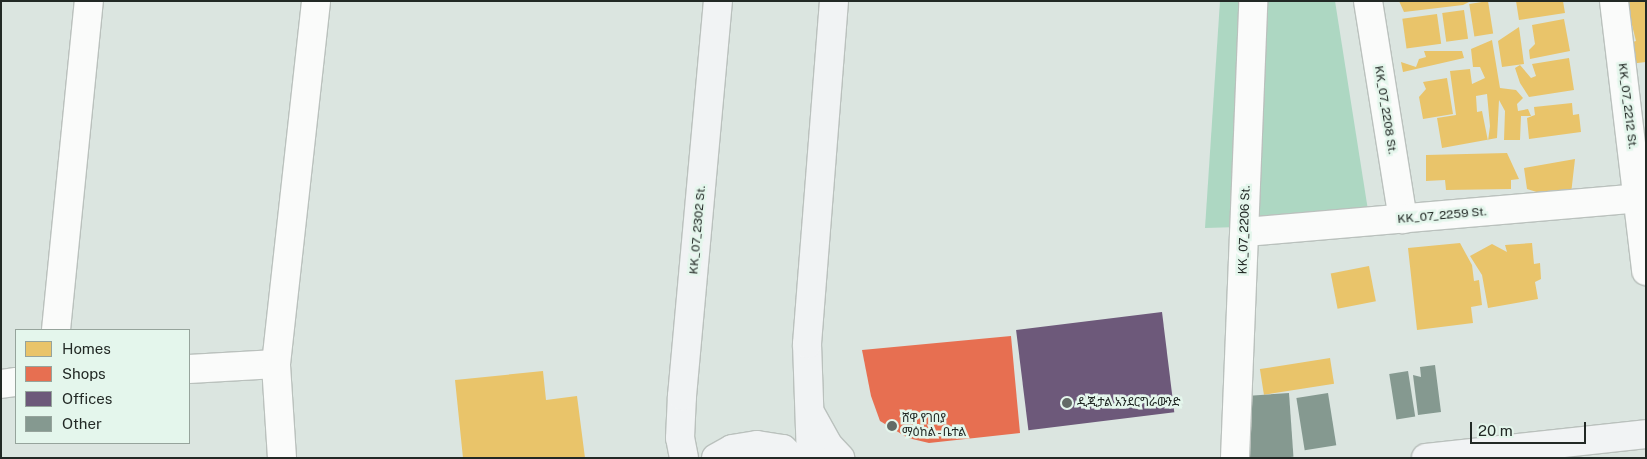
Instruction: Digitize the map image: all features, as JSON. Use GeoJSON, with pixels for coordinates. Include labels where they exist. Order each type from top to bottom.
{"type":"FeatureCollection","features":[{"type":"Feature","properties":{"kind":"main road","name":"KK_07_2302 St."},"geometry":{"type":"LineString","coordinates":[[679,451],[718,1]]}},
{"type":"Feature","properties":{"kind":"main road"},"geometry":{"type":"LineString","coordinates":[[811,458],[807,344],[834,1]]}},
{"type":"Feature","properties":{"kind":"main road"},"geometry":{"type":"LineString","coordinates":[[809,410],[828,446],[840,458]]}},
{"type":"Feature","properties":{"kind":"main road"},"geometry":{"type":"LineString","coordinates":[[1426,458],[1646,434]]}},
{"type":"Feature","properties":{"kind":"main road"},"geometry":{"type":"LineString","coordinates":[[716,458],[732,449],[757,445],[783,449],[792,458]]}},
{"type":"Feature","properties":{"kind":"street"},"geometry":{"type":"LineString","coordinates":[[56,329],[89,1]]}},
{"type":"Feature","properties":{"kind":"street"},"geometry":{"type":"LineString","coordinates":[[282,458],[276,364],[316,1]]}},
{"type":"Feature","properties":{"kind":"street","name":"KK_07_2206 St."},"geometry":{"type":"LineString","coordinates":[[1234,458],[1245,232],[1253,1]]}},
{"type":"Feature","properties":{"kind":"street","name":"KK_07_2208 St."},"geometry":{"type":"LineString","coordinates":[[1368,1],[1403,220]]}},
{"type":"Feature","properties":{"kind":"street","name":"KK_07_2212 St."},"geometry":{"type":"LineString","coordinates":[[1614,1],[1646,271]]}},
{"type":"Feature","properties":{"kind":"street","name":"KK_07_2259 St."},"geometry":{"type":"LineString","coordinates":[[1245,232],[1403,220],[1638,198]]}},
{"type":"Feature","properties":{"kind":"street"},"geometry":{"type":"LineString","coordinates":[[190,369],[276,364]]}},
{"type":"Feature","properties":{"kind":"street"},"geometry":{"type":"LineString","coordinates":[[1,384],[15,382]]}},
{"type":"Feature","properties":{"kind":"green space"},"geometry":{"type":"Polygon","coordinates":[[[1220,1],[1335,1],[1370,223],[1205,228],[1220,1]]]}},
{"type":"Feature","properties":{"kind":"building: Homes"},"geometry":{"type":"Polygon","coordinates":[[[1399,1],[1471,1],[1463,5],[1404,12],[1399,1]]]}},
{"type":"Feature","properties":{"kind":"building: Homes"},"geometry":{"type":"Polygon","coordinates":[[[1488,1],[1493,34],[1474,37],[1469,4],[1488,1]]]}},
{"type":"Feature","properties":{"kind":"building: Homes"},"geometry":{"type":"Polygon","coordinates":[[[1516,1],[1563,1],[1565,13],[1519,20],[1516,1]]]}},
{"type":"Feature","properties":{"kind":"building: Homes"},"geometry":{"type":"Polygon","coordinates":[[[1626,1],[1646,1],[1646,62],[1629,64],[1626,44],[1636,41],[1626,1]]]}},
{"type":"Feature","properties":{"kind":"building: Homes"},"geometry":{"type":"Polygon","coordinates":[[[1464,10],[1468,39],[1446,42],[1442,13],[1464,10]]]}},
{"type":"Feature","properties":{"kind":"building: Homes"},"geometry":{"type":"Polygon","coordinates":[[[1437,14],[1441,44],[1407,49],[1402,19],[1437,14]]]}},
{"type":"Feature","properties":{"kind":"building: Homes"},"geometry":{"type":"Polygon","coordinates":[[[1564,19],[1570,51],[1530,59],[1529,50],[1535,44],[1532,25],[1564,19]]]}},
{"type":"Feature","properties":{"kind":"building: Homes"},"geometry":{"type":"Polygon","coordinates":[[[1519,27],[1524,64],[1502,67],[1498,41],[1519,27]]]}},
{"type":"Feature","properties":{"kind":"building: Homes"},"geometry":{"type":"Polygon","coordinates":[[[1492,40],[1500,88],[1516,90],[1523,98],[1517,104],[1518,111],[1528,109],[1531,116],[1521,116],[1520,140],[1504,140],[1505,111],[1499,100],[1497,138],[1488,140],[1442,148],[1437,118],[1456,115],[1450,71],[1470,69],[1472,84],[1485,78],[1480,67],[1473,67],[1471,49],[1492,40]],[[1487,94],[1476,96],[1477,112],[1482,111],[1488,140],[1490,126],[1487,94]]]}},
{"type":"Feature","properties":{"kind":"building: Homes"},"geometry":{"type":"Polygon","coordinates":[[[1424,51],[1462,51],[1464,58],[1403,72],[1401,62],[1416,67],[1419,59],[1426,57],[1424,51]]]}},
{"type":"Feature","properties":{"kind":"building: Homes"},"geometry":{"type":"Polygon","coordinates":[[[1569,58],[1574,90],[1529,97],[1520,83],[1515,68],[1520,65],[1531,78],[1536,76],[1532,64],[1569,58]]]}},
{"type":"Feature","properties":{"kind":"building: Homes"},"geometry":{"type":"Polygon","coordinates":[[[1447,78],[1453,114],[1423,119],[1419,97],[1426,89],[1423,82],[1447,78]]]}},
{"type":"Feature","properties":{"kind":"building: Homes"},"geometry":{"type":"Polygon","coordinates":[[[1572,103],[1573,115],[1579,114],[1581,132],[1529,139],[1527,118],[1535,115],[1534,107],[1572,103]]]}},
{"type":"Feature","properties":{"kind":"building: Homes"},"geometry":{"type":"Polygon","coordinates":[[[1507,153],[1519,179],[1511,180],[1511,189],[1446,190],[1445,180],[1426,181],[1426,155],[1507,153]]]}},
{"type":"Feature","properties":{"kind":"building: Homes"},"geometry":{"type":"Polygon","coordinates":[[[1575,159],[1571,194],[1541,200],[1540,193],[1527,189],[1524,168],[1575,159]]]}},
{"type":"Feature","properties":{"kind":"building: Homes"},"geometry":{"type":"Polygon","coordinates":[[[1460,243],[1472,265],[1474,281],[1479,280],[1482,305],[1471,307],[1473,323],[1417,330],[1408,248],[1460,243]]]}},
{"type":"Feature","properties":{"kind":"building: Homes"},"geometry":{"type":"Polygon","coordinates":[[[1532,243],[1534,264],[1540,263],[1541,279],[1535,282],[1538,299],[1488,308],[1482,275],[1470,256],[1492,244],[1507,252],[1505,245],[1532,243]]]}},
{"type":"Feature","properties":{"kind":"building: Homes"},"geometry":{"type":"Polygon","coordinates":[[[1369,266],[1376,301],[1338,309],[1331,273],[1369,266]]]}},
{"type":"Feature","properties":{"kind":"building: Homes"},"geometry":{"type":"Polygon","coordinates":[[[1330,358],[1334,384],[1264,395],[1260,369],[1330,358]]]}},
{"type":"Feature","properties":{"kind":"building: Homes"},"geometry":{"type":"Polygon","coordinates":[[[543,371],[546,400],[577,396],[585,458],[463,458],[455,380],[543,371]]]}},
{"type":"Feature","properties":{"kind":"building: Shops"},"geometry":{"type":"Polygon","coordinates":[[[1011,336],[1020,433],[929,443],[908,438],[880,421],[871,396],[862,350],[1011,336]]]}},
{"type":"Feature","properties":{"kind":"building: Offices"},"geometry":{"type":"Polygon","coordinates":[[[1162,312],[1174,412],[1028,430],[1016,330],[1162,312]]]}},
{"type":"Feature","properties":{"kind":"building: Other"},"geometry":{"type":"Polygon","coordinates":[[[1435,365],[1441,412],[1418,415],[1413,375],[1421,377],[1420,367],[1435,365]]]}},
{"type":"Feature","properties":{"kind":"building: Other"},"geometry":{"type":"Polygon","coordinates":[[[1408,371],[1415,416],[1396,419],[1389,374],[1408,371]]]}},
{"type":"Feature","properties":{"kind":"building: Other"},"geometry":{"type":"Polygon","coordinates":[[[1289,393],[1293,457],[1246,458],[1242,396],[1289,393]]]}},
{"type":"Feature","properties":{"kind":"building: Other"},"geometry":{"type":"Polygon","coordinates":[[[1328,393],[1336,445],[1305,450],[1296,398],[1328,393]]]}},
{"type":"Feature","properties":{"kind":"place","name":"ዲጂታል አንደርግራውንድ"},"geometry":{"type":"Point","coordinates":[1067,403]}},
{"type":"Feature","properties":{"kind":"place","name":"ሸዋ የገበያ ማዕከል - ቤተል"},"geometry":{"type":"Point","coordinates":[892,426]}}]}
